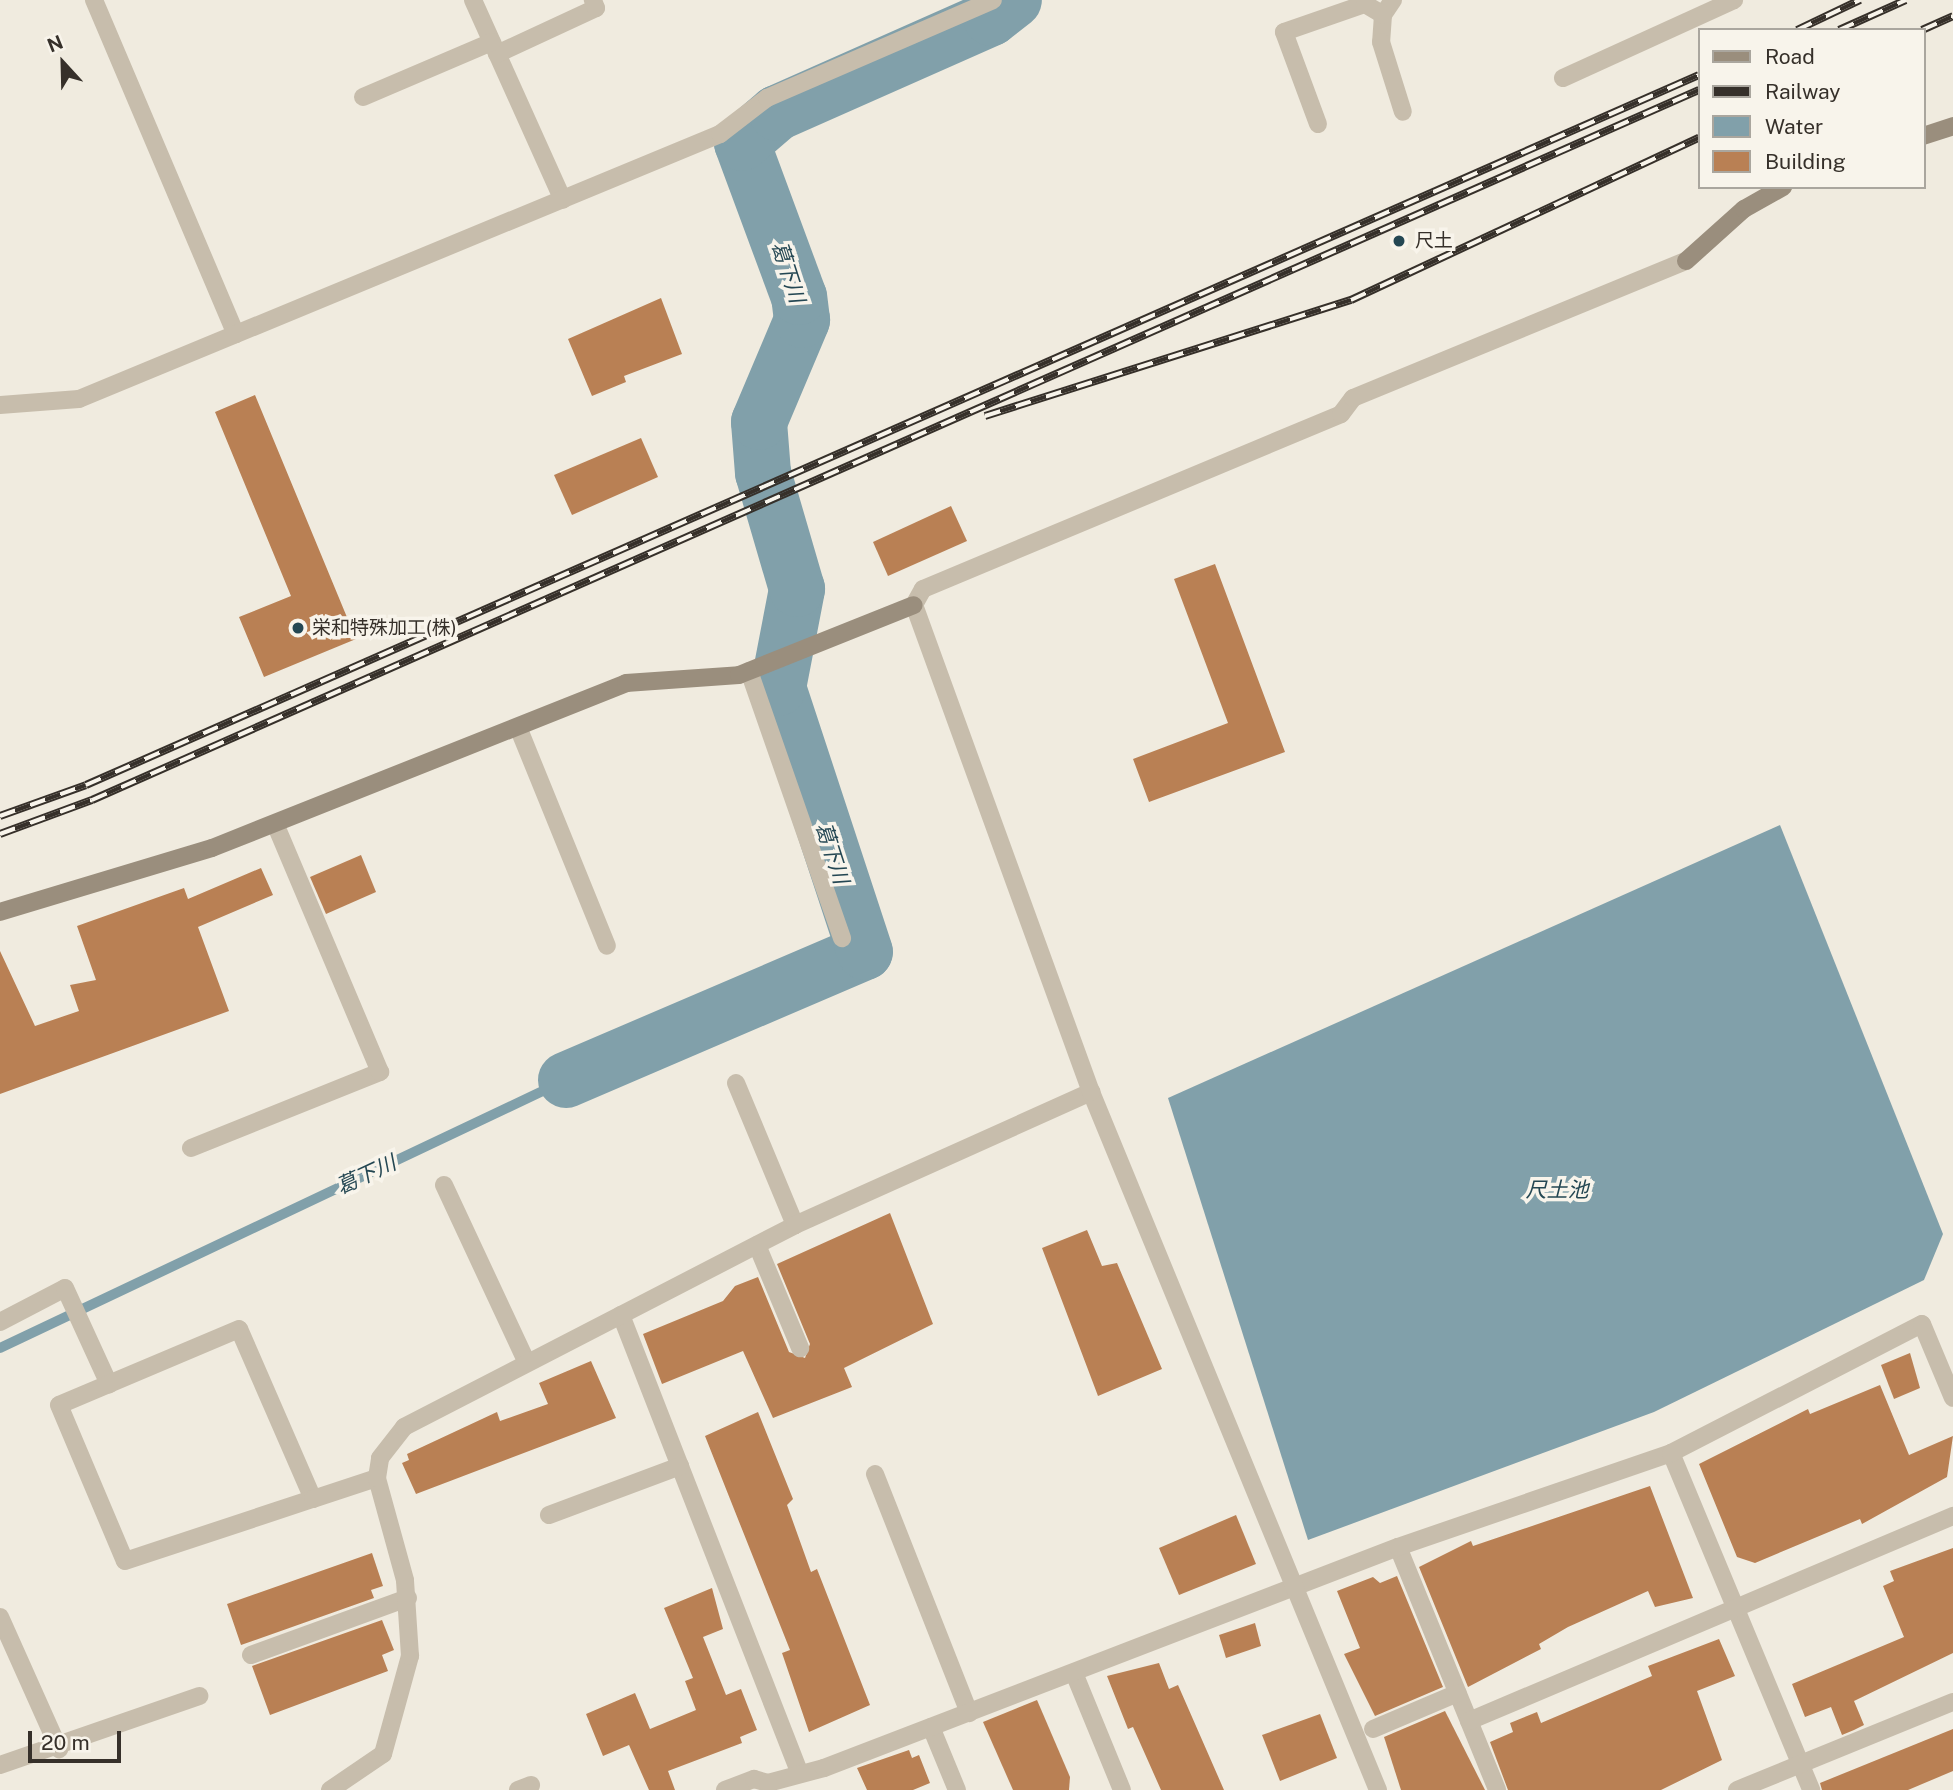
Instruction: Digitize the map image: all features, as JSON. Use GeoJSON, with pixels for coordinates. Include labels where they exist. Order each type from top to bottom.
{"type":"FeatureCollection","features":[{"type":"Feature","properties":{"kind":"street"},"geometry":{"type":"LineString","coordinates":[[93,0],[236,334]]}},
{"type":"Feature","properties":{"kind":"street"},"geometry":{"type":"LineString","coordinates":[[472,0],[563,200]]}},
{"type":"Feature","properties":{"kind":"street"},"geometry":{"type":"LineString","coordinates":[[363,97],[597,8],[593,0]]}},
{"type":"Feature","properties":{"kind":"street"},"geometry":{"type":"LineString","coordinates":[[0,405],[79,399],[720,134],[767,98],[993,0]]}},
{"type":"Feature","properties":{"kind":"street"},"geometry":{"type":"LineString","coordinates":[[1563,78],[1734,0]]}},
{"type":"Feature","properties":{"kind":"street"},"geometry":{"type":"LineString","coordinates":[[1318,124],[1284,32],[1365,5],[1388,7],[1381,42],[1403,112]]}},
{"type":"Feature","properties":{"kind":"street"},"geometry":{"type":"LineString","coordinates":[[1925,135],[1953,125]]}},
{"type":"Feature","properties":{"kind":"street"},"geometry":{"type":"LineString","coordinates":[[0,912],[275,824],[626,683],[749,671],[914,605],[923,589],[1341,414],[1353,398],[1686,261],[1744,209],[1779,189]]}},
{"type":"Feature","properties":{"kind":"street"},"geometry":{"type":"LineString","coordinates":[[914,605],[994,812],[1091,1093],[1291,1591],[1378,1790]]}},
{"type":"Feature","properties":{"kind":"street"},"geometry":{"type":"LineString","coordinates":[[749,671],[842,938]]}},
{"type":"Feature","properties":{"kind":"street"},"geometry":{"type":"LineString","coordinates":[[518,727],[607,946]]}},
{"type":"Feature","properties":{"kind":"street"},"geometry":{"type":"LineString","coordinates":[[191,1148],[380,1072],[275,824]]}},
{"type":"Feature","properties":{"kind":"street"},"geometry":{"type":"LineString","coordinates":[[736,1083],[795,1225]]}},
{"type":"Feature","properties":{"kind":"street"},"geometry":{"type":"LineString","coordinates":[[330,1790],[383,1754],[410,1656],[408,1598],[377,1478],[380,1458],[404,1427],[795,1225],[1091,1093]]}},
{"type":"Feature","properties":{"kind":"street"},"geometry":{"type":"LineString","coordinates":[[444,1185],[527,1363]]}},
{"type":"Feature","properties":{"kind":"street"},"geometry":{"type":"LineString","coordinates":[[757,1245],[800,1348]]}},
{"type":"Feature","properties":{"kind":"street"},"geometry":{"type":"LineString","coordinates":[[0,1322],[65,1289],[109,1384]]}},
{"type":"Feature","properties":{"kind":"street"},"geometry":{"type":"LineString","coordinates":[[621,1315],[799,1771]]}},
{"type":"Feature","properties":{"kind":"street"},"geometry":{"type":"LineString","coordinates":[[725,1790],[754,1779],[770,1787],[799,1771],[824,1768],[1291,1591],[1398,1547],[1671,1452],[1922,1324],[1953,1398]]}},
{"type":"Feature","properties":{"kind":"street"},"geometry":{"type":"LineString","coordinates":[[313,1499],[239,1329],[59,1405],[125,1561],[377,1478]]}},
{"type":"Feature","properties":{"kind":"street"},"geometry":{"type":"LineString","coordinates":[[1671,1452],[1811,1790]]}},
{"type":"Feature","properties":{"kind":"street"},"geometry":{"type":"LineString","coordinates":[[549,1515],[680,1466]]}},
{"type":"Feature","properties":{"kind":"street"},"geometry":{"type":"LineString","coordinates":[[875,1474],[969,1713]]}},
{"type":"Feature","properties":{"kind":"street"},"geometry":{"type":"LineString","coordinates":[[1469,1721],[1953,1516]]}},
{"type":"Feature","properties":{"kind":"street"},"geometry":{"type":"LineString","coordinates":[[1398,1547],[1497,1790]]}},
{"type":"Feature","properties":{"kind":"street"},"geometry":{"type":"LineString","coordinates":[[251,1655],[408,1598]]}},
{"type":"Feature","properties":{"kind":"street"},"geometry":{"type":"LineString","coordinates":[[0,1617],[59,1749]]}},
{"type":"Feature","properties":{"kind":"street"},"geometry":{"type":"LineString","coordinates":[[1074,1673],[1122,1790]]}},
{"type":"Feature","properties":{"kind":"street"},"geometry":{"type":"LineString","coordinates":[[1373,1729],[1458,1693]]}},
{"type":"Feature","properties":{"kind":"street"},"geometry":{"type":"LineString","coordinates":[[0,1765],[59,1749],[200,1696]]}},
{"type":"Feature","properties":{"kind":"street"},"geometry":{"type":"LineString","coordinates":[[1737,1790],[1953,1702]]}},
{"type":"Feature","properties":{"kind":"street"},"geometry":{"type":"LineString","coordinates":[[931,1727],[957,1790]]}},
{"type":"Feature","properties":{"kind":"water","name":"尺土池"},"geometry":{"type":"Polygon","coordinates":[[[1780,825],[1943,1234],[1924,1280],[1654,1412],[1308,1540],[1168,1098],[1780,825]]]}},
{"type":"Feature","properties":{"kind":"building"},"geometry":{"type":"Polygon","coordinates":[[[661,298],[682,354],[624,376],[626,382],[592,396],[568,339],[661,298]]]}},
{"type":"Feature","properties":{"kind":"building"},"geometry":{"type":"Polygon","coordinates":[[[255,395],[356,639],[264,677],[239,617],[291,596],[215,412],[255,395]]]}},
{"type":"Feature","properties":{"kind":"building"},"geometry":{"type":"Polygon","coordinates":[[[641,438],[658,477],[572,515],[554,475],[641,438]]]}},
{"type":"Feature","properties":{"kind":"building"},"geometry":{"type":"Polygon","coordinates":[[[951,506],[967,541],[888,576],[873,542],[951,506]]]}},
{"type":"Feature","properties":{"kind":"building"},"geometry":{"type":"Polygon","coordinates":[[[1215,564],[1285,752],[1149,802],[1133,759],[1228,723],[1174,579],[1215,564]]]}},
{"type":"Feature","properties":{"kind":"building"},"geometry":{"type":"Polygon","coordinates":[[[361,855],[376,892],[326,914],[310,877],[361,855]]]}},
{"type":"Feature","properties":{"kind":"building"},"geometry":{"type":"Polygon","coordinates":[[[261,868],[273,895],[198,927],[229,1011],[0,1094],[0,951],[35,1026],[79,1011],[70,985],[96,980],[77,926],[184,888],[188,899],[261,868]]]}},
{"type":"Feature","properties":{"kind":"building"},"geometry":{"type":"Polygon","coordinates":[[[890,1213],[933,1324],[844,1368],[852,1387],[773,1418],[743,1351],[662,1384],[643,1334],[723,1301],[735,1286],[758,1277],[789,1352],[805,1358],[810,1344],[777,1264],[890,1213]]]}},
{"type":"Feature","properties":{"kind":"building"},"geometry":{"type":"Polygon","coordinates":[[[1087,1230],[1102,1266],[1117,1263],[1162,1369],[1098,1396],[1042,1248],[1087,1230]]]}},
{"type":"Feature","properties":{"kind":"building"},"geometry":{"type":"Polygon","coordinates":[[[1910,1353],[1920,1388],[1894,1399],[1881,1365],[1910,1353]]]}},
{"type":"Feature","properties":{"kind":"building"},"geometry":{"type":"Polygon","coordinates":[[[591,1361],[616,1418],[416,1494],[402,1463],[409,1460],[407,1454],[497,1412],[500,1421],[548,1404],[539,1383],[591,1361]]]}},
{"type":"Feature","properties":{"kind":"building"},"geometry":{"type":"Polygon","coordinates":[[[1880,1385],[1909,1455],[1953,1436],[1947,1477],[1862,1524],[1860,1519],[1755,1563],[1737,1557],[1699,1464],[1808,1409],[1810,1414],[1880,1385]]]}},
{"type":"Feature","properties":{"kind":"building"},"geometry":{"type":"Polygon","coordinates":[[[758,1412],[793,1499],[787,1505],[811,1572],[817,1569],[870,1705],[809,1732],[782,1653],[790,1650],[705,1436],[758,1412]]]}},
{"type":"Feature","properties":{"kind":"building"},"geometry":{"type":"Polygon","coordinates":[[[1650,1486],[1693,1598],[1655,1607],[1648,1591],[1568,1627],[1539,1644],[1541,1649],[1468,1687],[1419,1567],[1471,1541],[1473,1546],[1650,1486]]]}},
{"type":"Feature","properties":{"kind":"building"},"geometry":{"type":"Polygon","coordinates":[[[1236,1515],[1256,1564],[1179,1595],[1159,1548],[1236,1515]]]}},
{"type":"Feature","properties":{"kind":"building"},"geometry":{"type":"Polygon","coordinates":[[[1953,1548],[1953,1653],[1854,1701],[1864,1725],[1854,1730],[1842,1735],[1831,1707],[1805,1717],[1792,1684],[1904,1637],[1883,1586],[1894,1581],[1890,1571],[1953,1548]]]}},
{"type":"Feature","properties":{"kind":"building"},"geometry":{"type":"Polygon","coordinates":[[[372,1553],[383,1586],[371,1590],[374,1598],[241,1645],[227,1604],[372,1553]]]}},
{"type":"Feature","properties":{"kind":"building"},"geometry":{"type":"Polygon","coordinates":[[[1397,1576],[1443,1687],[1375,1716],[1344,1654],[1360,1648],[1337,1591],[1373,1577],[1380,1583],[1397,1576]]]}},
{"type":"Feature","properties":{"kind":"building"},"geometry":{"type":"Polygon","coordinates":[[[712,1588],[723,1629],[703,1637],[726,1695],[741,1689],[757,1730],[740,1737],[742,1743],[668,1771],[675,1790],[649,1790],[629,1745],[603,1756],[586,1714],[635,1693],[650,1729],[696,1710],[685,1681],[693,1678],[664,1608],[712,1588]]]}},
{"type":"Feature","properties":{"kind":"building"},"geometry":{"type":"Polygon","coordinates":[[[382,1620],[394,1650],[382,1655],[388,1671],[270,1715],[252,1666],[382,1620]]]}},
{"type":"Feature","properties":{"kind":"building"},"geometry":{"type":"Polygon","coordinates":[[[1255,1623],[1261,1646],[1226,1658],[1219,1635],[1255,1623]]]}},
{"type":"Feature","properties":{"kind":"building"},"geometry":{"type":"Polygon","coordinates":[[[1719,1639],[1735,1676],[1697,1691],[1722,1760],[1661,1790],[1508,1790],[1490,1742],[1513,1732],[1510,1723],[1537,1712],[1541,1723],[1652,1676],[1648,1666],[1719,1639]]]}},
{"type":"Feature","properties":{"kind":"building"},"geometry":{"type":"Polygon","coordinates":[[[1159,1663],[1169,1689],[1178,1685],[1224,1790],[1161,1790],[1133,1727],[1128,1729],[1107,1676],[1159,1663]]]}},
{"type":"Feature","properties":{"kind":"building"},"geometry":{"type":"Polygon","coordinates":[[[1037,1700],[1070,1777],[1069,1790],[1013,1790],[983,1722],[1037,1700]]]}},
{"type":"Feature","properties":{"kind":"building"},"geometry":{"type":"Polygon","coordinates":[[[1445,1711],[1485,1790],[1401,1790],[1384,1737],[1445,1711]]]}},
{"type":"Feature","properties":{"kind":"building"},"geometry":{"type":"Polygon","coordinates":[[[1320,1714],[1337,1758],[1280,1781],[1262,1735],[1320,1714]]]}},
{"type":"Feature","properties":{"kind":"building"},"geometry":{"type":"Polygon","coordinates":[[[1953,1729],[1953,1771],[1908,1790],[1822,1790],[1820,1783],[1953,1729]]]}},
{"type":"Feature","properties":{"kind":"building"},"geometry":{"type":"Polygon","coordinates":[[[909,1750],[912,1758],[919,1755],[930,1783],[913,1790],[867,1790],[857,1768],[909,1750]]]}},
{"type":"Feature","properties":{"kind":"waterway","name":"葛下川"},"geometry":{"type":"LineString","coordinates":[[566,1080],[865,952],[778,688],[797,589],[763,473],[759,422],[802,320],[799,297],[742,143],[777,113],[991,18],[1014,0]]}},
{"type":"Feature","properties":{"kind":"waterway","name":"葛下川"},"geometry":{"type":"LineString","coordinates":[[0,1348],[566,1080]]}},
{"type":"Feature","properties":{"kind":"railway"},"geometry":{"type":"LineString","coordinates":[[1801,28],[1860,0]]}},
{"type":"Feature","properties":{"kind":"railway"},"geometry":{"type":"LineString","coordinates":[[1843,28],[1906,0]]}},
{"type":"Feature","properties":{"kind":"railway"},"geometry":{"type":"LineString","coordinates":[[1925,29],[1953,16]]}},
{"type":"Feature","properties":{"kind":"railway"},"geometry":{"type":"LineString","coordinates":[[0,816],[86,785],[1698,75]]}},
{"type":"Feature","properties":{"kind":"railway"},"geometry":{"type":"LineString","coordinates":[[0,834],[92,800],[1698,90]]}},
{"type":"Feature","properties":{"kind":"railway"},"geometry":{"type":"LineString","coordinates":[[985,416],[1351,300],[1698,138]]}},
{"type":"Feature","properties":{"kind":"place","name":"尺土"},"geometry":{"type":"Point","coordinates":[1399,241]}},
{"type":"Feature","properties":{"kind":"place","name":"栄和特殊加工(株)"},"geometry":{"type":"Point","coordinates":[298,628]}}]}
